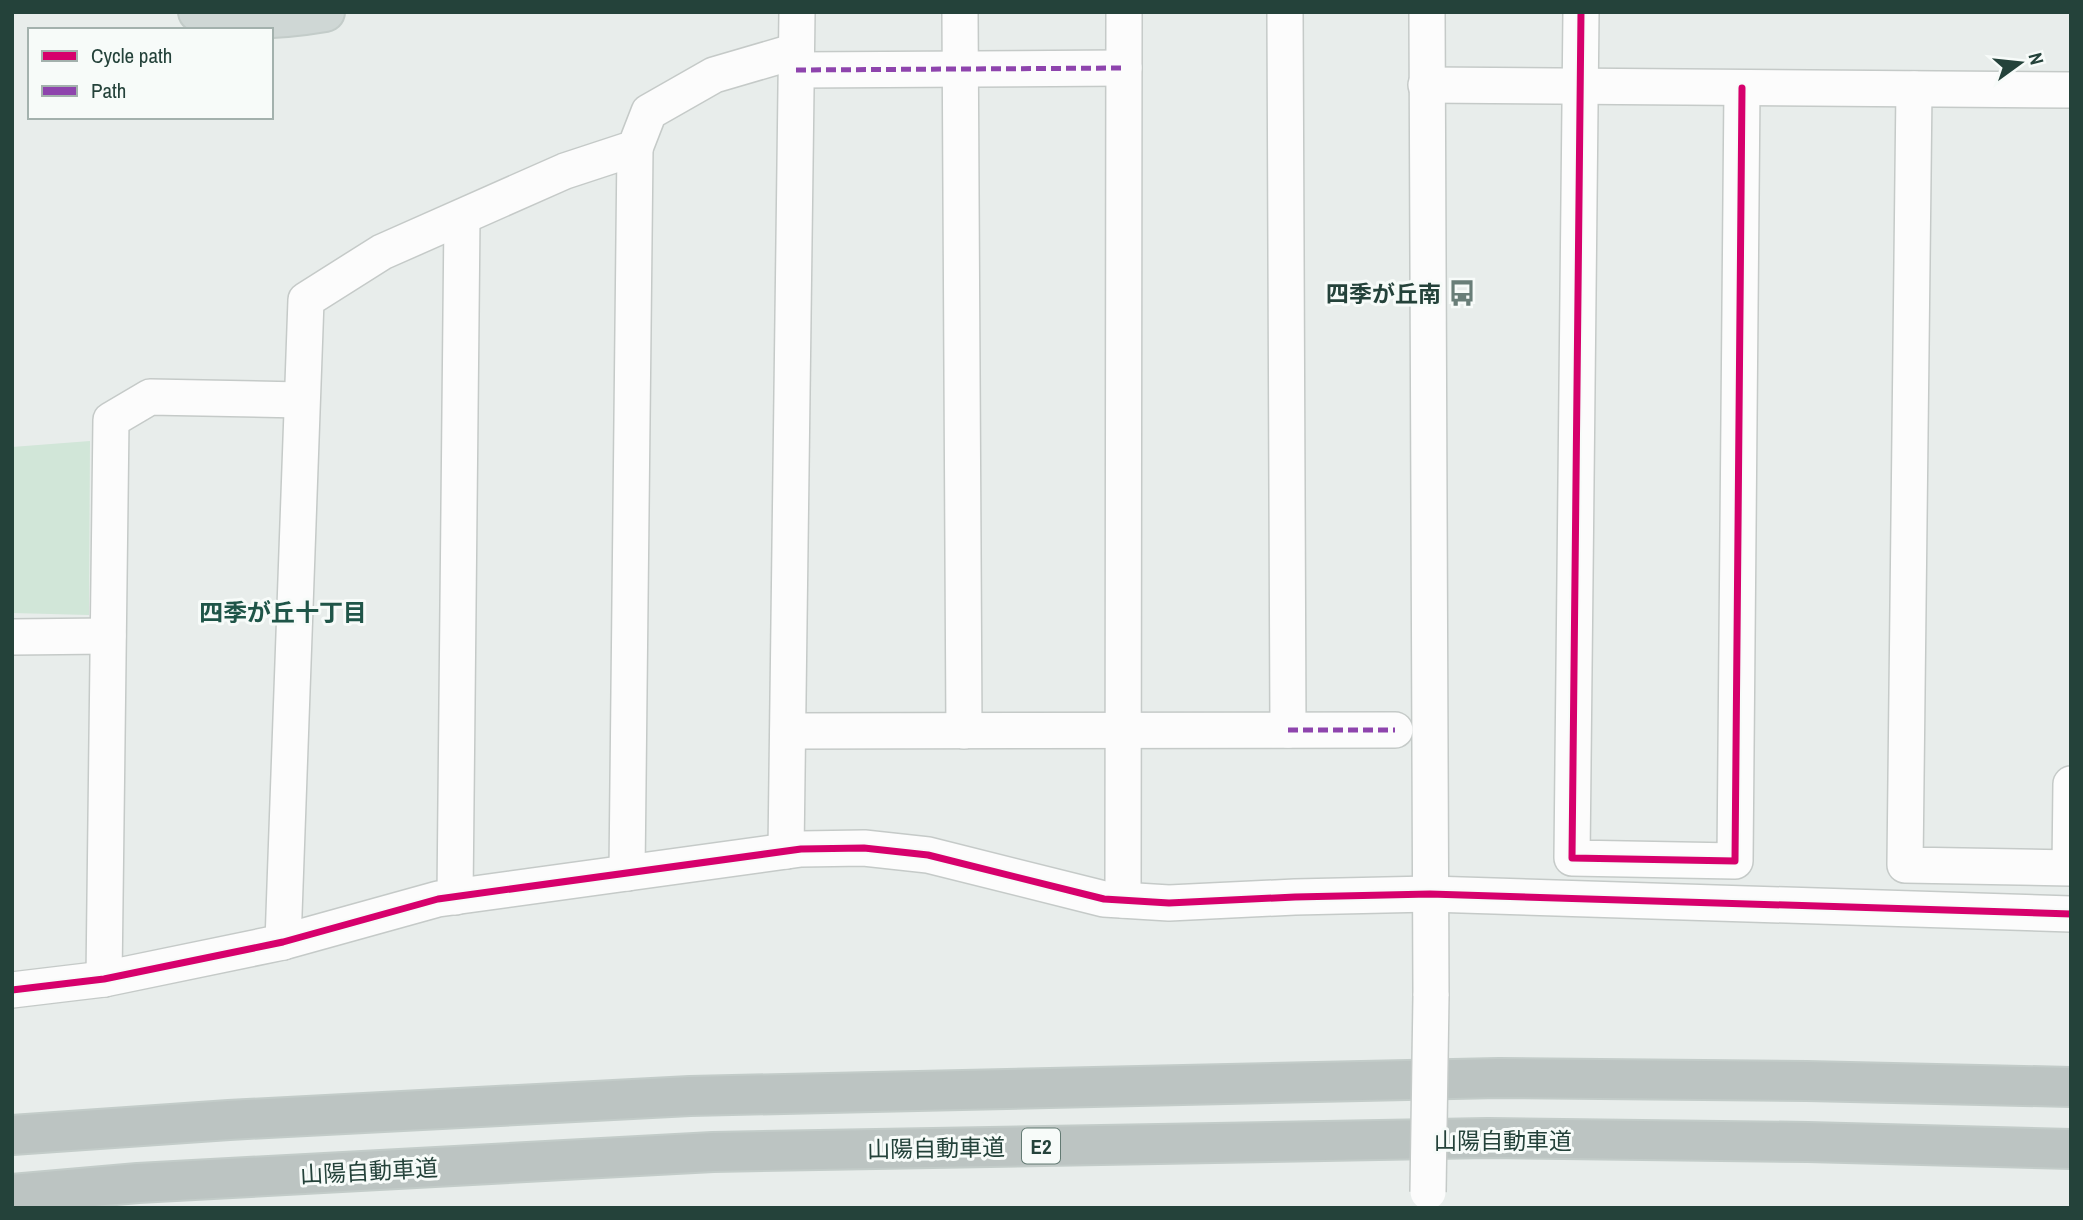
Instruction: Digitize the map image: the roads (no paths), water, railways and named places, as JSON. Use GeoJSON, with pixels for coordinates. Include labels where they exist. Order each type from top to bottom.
{"type":"FeatureCollection","features":[{"type":"Feature","properties":{"kind":"highway"},"geometry":{"type":"LineString","coordinates":[[12,1135],[229,1120],[690,1096],[1499,1078],[2071,1087]]}},
{"type":"Feature","properties":{"kind":"highway","name":"山陽自動車道"},"geometry":{"type":"LineString","coordinates":[[12,1194],[151,1183],[727,1152],[1488,1138],[2071,1149]]}},
{"type":"Feature","properties":{"kind":"main road"},"geometry":{"type":"LineString","coordinates":[[198,12],[219,17],[295,18],[325,12]]}},
{"type":"Feature","properties":{"kind":"street"},"geometry":{"type":"LineString","coordinates":[[786,851],[797,12]]}},
{"type":"Feature","properties":{"kind":"street"},"geometry":{"type":"LineString","coordinates":[[960,12],[964,731]]}},
{"type":"Feature","properties":{"kind":"street"},"geometry":{"type":"LineString","coordinates":[[1123,900],[1124,12]]}},
{"type":"Feature","properties":{"kind":"street"},"geometry":{"type":"LineString","coordinates":[[1285,12],[1288,730]]}},
{"type":"Feature","properties":{"kind":"street"},"geometry":{"type":"LineString","coordinates":[[1427,12],[1431,996],[1429,1200]]}},
{"type":"Feature","properties":{"kind":"street"},"geometry":{"type":"LineString","coordinates":[[1581,12],[1572,858],[1735,861],[1742,88]]}},
{"type":"Feature","properties":{"kind":"street"},"geometry":{"type":"LineString","coordinates":[[627,873],[635,148],[649,112],[714,75],[796,61],[960,69],[1124,68]]}},
{"type":"Feature","properties":{"kind":"street"},"geometry":{"type":"LineString","coordinates":[[1426,85],[2071,90]]}},
{"type":"Feature","properties":{"kind":"street"},"geometry":{"type":"LineString","coordinates":[[1913,89],[1905,865],[2070,868],[2071,784]]}},
{"type":"Feature","properties":{"kind":"street"},"geometry":{"type":"LineString","coordinates":[[284,942],[306,300],[382,252],[565,171],[635,148]]}},
{"type":"Feature","properties":{"kind":"street"},"geometry":{"type":"LineString","coordinates":[[455,897],[462,218]]}},
{"type":"Feature","properties":{"kind":"street"},"geometry":{"type":"LineString","coordinates":[[104,979],[111,420],[150,397],[301,401]]}},
{"type":"Feature","properties":{"kind":"street"},"geometry":{"type":"LineString","coordinates":[[12,637],[108,636]]}},
{"type":"Feature","properties":{"kind":"street"},"geometry":{"type":"LineString","coordinates":[[788,731],[1395,730]]}},
{"type":"Feature","properties":{"kind":"street"},"geometry":{"type":"LineString","coordinates":[[12,990],[104,979],[284,942],[455,897],[786,851],[864,848],[928,855],[1104,899],[1169,903],[1430,894],[2071,914]]}},
{"type":"Feature","properties":{"kind":"place","name":"四季が丘南"},"geometry":{"type":"Point","coordinates":[1462,293]}},
{"type":"Feature","properties":{"kind":"district","name":"四季が丘十丁目"},"geometry":{"type":"Point","coordinates":[283,612]}}]}
